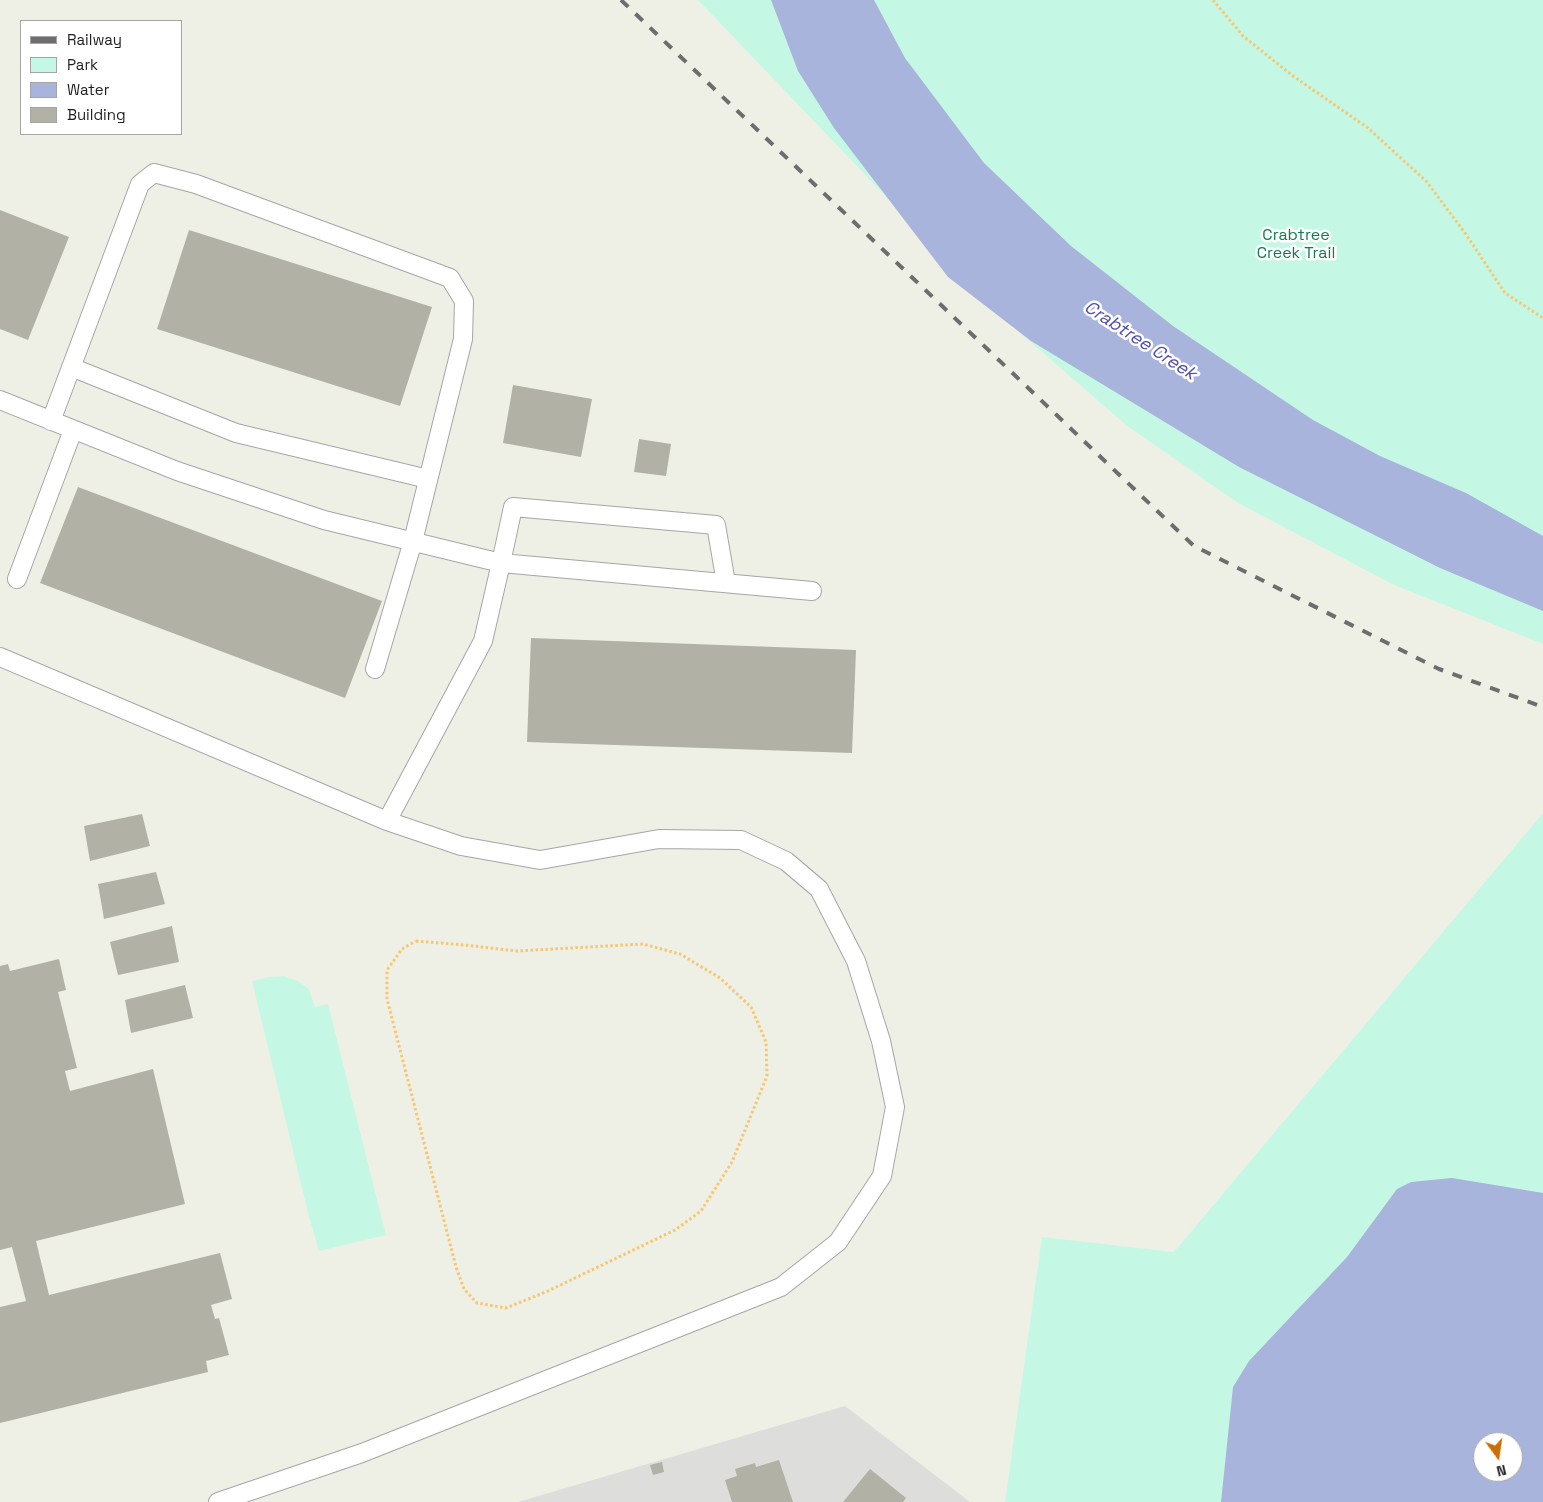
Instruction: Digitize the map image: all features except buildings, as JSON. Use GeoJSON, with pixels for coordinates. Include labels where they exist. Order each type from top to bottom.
{"type":"FeatureCollection","features":[{"type":"Feature","properties":{"kind":"lane"},"geometry":{"type":"LineString","coordinates":[[51,420],[140,184],[154,173],[196,184],[450,278],[464,301],[463,339],[413,541],[375,669]]}},
{"type":"Feature","properties":{"kind":"lane"},"geometry":{"type":"LineString","coordinates":[[71,367],[236,433],[428,479]]}},
{"type":"Feature","properties":{"kind":"lane"},"geometry":{"type":"LineString","coordinates":[[0,400],[177,471],[324,520],[501,562],[812,591]]}},
{"type":"Feature","properties":{"kind":"lane"},"geometry":{"type":"LineString","coordinates":[[17,579],[73,430]]}},
{"type":"Feature","properties":{"kind":"lane"},"geometry":{"type":"LineString","coordinates":[[387,821],[483,641],[513,507],[716,526],[726,583]]}},
{"type":"Feature","properties":{"kind":"lane"},"geometry":{"type":"LineString","coordinates":[[0,658],[387,821],[461,846],[540,860],[659,839],[741,840],[786,861],[819,889],[856,961],[881,1041],[895,1107],[882,1176],[838,1242],[781,1287],[362,1452],[218,1502]]}},
{"type":"Feature","properties":{"kind":"path"},"geometry":{"type":"LineString","coordinates":[[1213,0],[1243,36],[1293,76],[1368,128],[1427,182],[1465,233],[1505,293],[1543,318]]}},
{"type":"Feature","properties":{"kind":"path"},"geometry":{"type":"LineString","coordinates":[[416,942],[464,944],[517,950],[643,944],[680,954],[720,978],[751,1007],[766,1042],[767,1076],[732,1162],[701,1211],[675,1230],[548,1291],[506,1308],[477,1303],[464,1289],[456,1267],[387,999],[387,970],[402,949],[416,942]]}},
{"type":"Feature","properties":{"kind":"shaded area"},"geometry":{"type":"Polygon","coordinates":[[[845,1406],[970,1502],[518,1502],[845,1406]]]}},
{"type":"Feature","properties":{"kind":"green space","name":"Crabtree Creek Trail"},"geometry":{"type":"Polygon","coordinates":[[[698,0],[1543,0],[1543,644],[1394,585],[1238,503],[1126,425],[1018,331],[919,231],[698,0]]]}},
{"type":"Feature","properties":{"kind":"green space"},"geometry":{"type":"Polygon","coordinates":[[[1543,813],[1543,1502],[1005,1502],[1042,1237],[1174,1252],[1543,813]]]}},
{"type":"Feature","properties":{"kind":"green space"},"geometry":{"type":"Polygon","coordinates":[[[284,976],[298,981],[309,989],[315,1007],[328,1004],[386,1235],[319,1251],[309,1217],[252,981],[284,976]]]}},
{"type":"Feature","properties":{"kind":"water","name":"Crabtree Creek"},"geometry":{"type":"Polygon","coordinates":[[[771,0],[874,0],[905,58],[984,163],[1071,246],[1173,326],[1313,420],[1380,456],[1466,493],[1543,536],[1543,611],[1440,568],[1239,467],[1031,341],[948,277],[834,128],[798,71],[771,0]]]}},
{"type":"Feature","properties":{"kind":"water"},"geometry":{"type":"Polygon","coordinates":[[[1452,1178],[1543,1193],[1543,1502],[1221,1502],[1233,1387],[1249,1361],[1347,1257],[1397,1189],[1411,1182],[1452,1178]]]}},
{"type":"Feature","properties":{"kind":"railway"},"geometry":{"type":"LineString","coordinates":[[621,0],[1194,546],[1439,669],[1543,707]]}}]}
